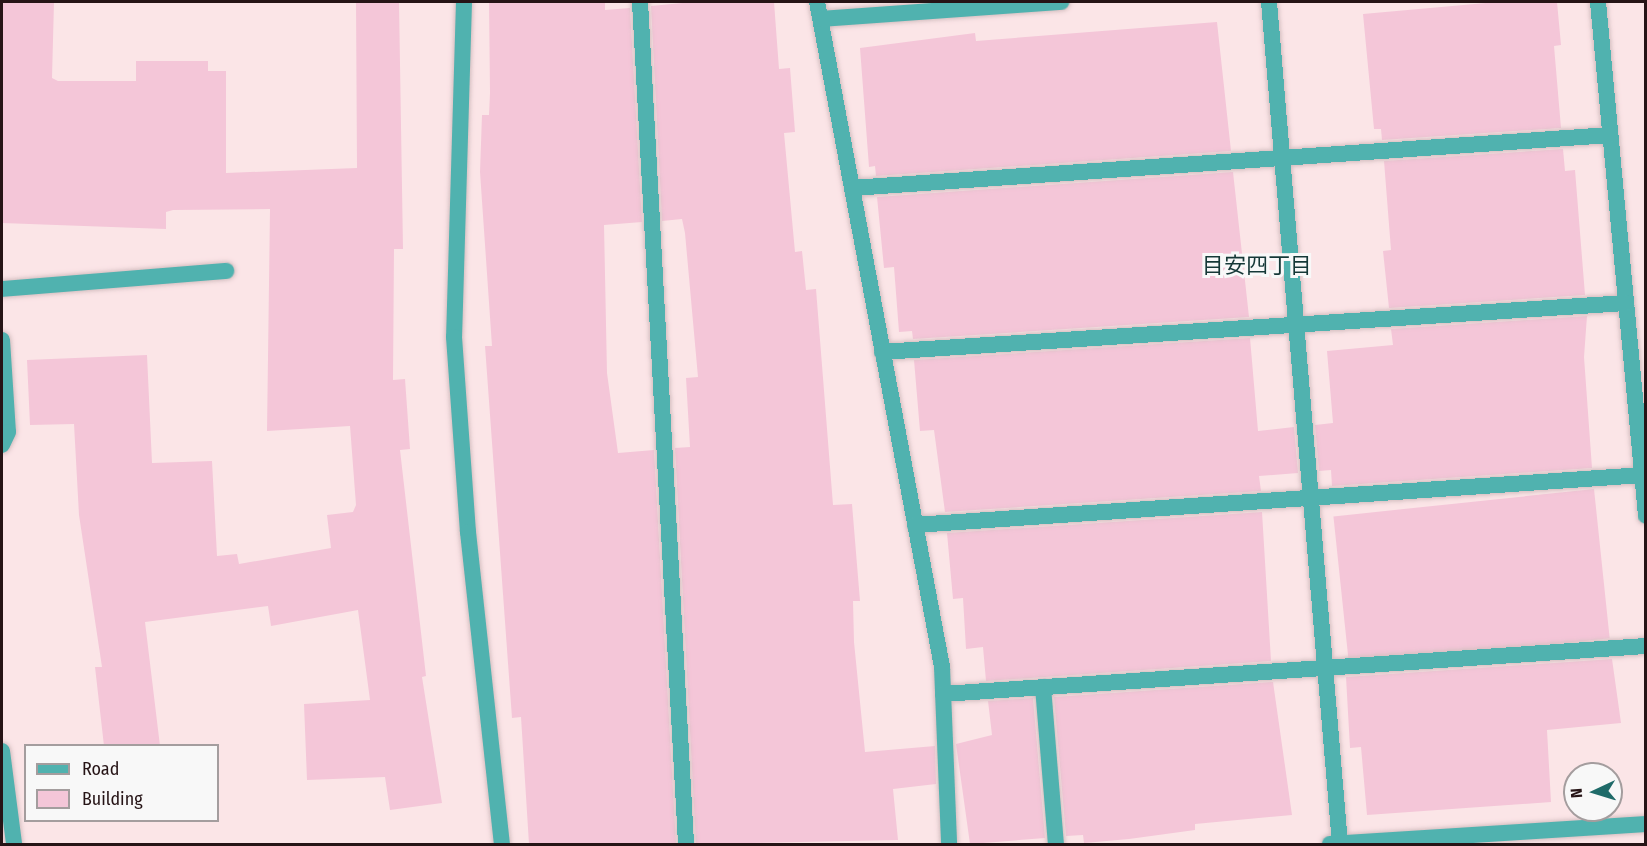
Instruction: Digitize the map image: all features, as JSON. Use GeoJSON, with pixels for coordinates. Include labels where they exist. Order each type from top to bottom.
{"type":"FeatureCollection","features":[{"type":"Feature","properties":{"kind":"street"},"geometry":{"type":"LineString","coordinates":[[464,2],[454,337],[468,532],[502,844]]}},
{"type":"Feature","properties":{"kind":"street"},"geometry":{"type":"LineString","coordinates":[[640,2],[686,844]]}},
{"type":"Feature","properties":{"kind":"street"},"geometry":{"type":"LineString","coordinates":[[817,2],[915,525],[943,694],[949,844]]}},
{"type":"Feature","properties":{"kind":"street"},"geometry":{"type":"LineString","coordinates":[[820,19],[1061,2]]}},
{"type":"Feature","properties":{"kind":"street"},"geometry":{"type":"LineString","coordinates":[[1269,2],[1340,844]]}},
{"type":"Feature","properties":{"kind":"street"},"geometry":{"type":"LineString","coordinates":[[1598,2],[1646,516]]}},
{"type":"Feature","properties":{"kind":"street"},"geometry":{"type":"LineString","coordinates":[[852,188],[1282,156],[1610,135]]}},
{"type":"Feature","properties":{"kind":"street"},"geometry":{"type":"LineString","coordinates":[[2,288],[226,271]]}},
{"type":"Feature","properties":{"kind":"street"},"geometry":{"type":"LineString","coordinates":[[882,352],[1626,303]]}},
{"type":"Feature","properties":{"kind":"street"},"geometry":{"type":"LineString","coordinates":[[2,340],[8,432],[2,446]]}},
{"type":"Feature","properties":{"kind":"street"},"geometry":{"type":"LineString","coordinates":[[915,525],[1642,475]]}},
{"type":"Feature","properties":{"kind":"street"},"geometry":{"type":"LineString","coordinates":[[943,694],[1646,646]]}},
{"type":"Feature","properties":{"kind":"street"},"geometry":{"type":"LineString","coordinates":[[1043,687],[1056,844]]}},
{"type":"Feature","properties":{"kind":"street"},"geometry":{"type":"LineString","coordinates":[[2,751],[14,844]]}},
{"type":"Feature","properties":{"kind":"street"},"geometry":{"type":"LineString","coordinates":[[1329,844],[1646,824]]}},
{"type":"Feature","properties":{"kind":"building"},"geometry":{"type":"Polygon","coordinates":[[[2,2],[54,2],[52,78],[58,81],[136,81],[136,61],[208,61],[208,71],[226,71],[226,173],[357,168],[356,2],[399,2],[403,249],[394,249],[393,380],[405,379],[410,449],[400,450],[426,676],[422,677],[442,803],[390,810],[385,777],[307,780],[304,704],[370,700],[358,610],[271,626],[268,606],[145,622],[160,744],[104,744],[95,667],[102,667],[79,515],[74,424],[30,425],[27,360],[147,355],[152,463],[212,461],[217,556],[237,554],[239,564],[331,548],[327,515],[353,512],[356,505],[350,426],[267,431],[270,209],[173,210],[166,212],[166,229],[2,223],[2,2]]]}},
{"type":"Feature","properties":{"kind":"building"},"geometry":{"type":"Polygon","coordinates":[[[489,2],[605,2],[605,10],[630,8],[642,222],[604,225],[607,373],[618,453],[654,450],[676,844],[529,844],[521,717],[512,718],[485,346],[492,346],[480,172],[482,115],[489,115],[489,2]]]}},
{"type":"Feature","properties":{"kind":"building"},"geometry":{"type":"Polygon","coordinates":[[[693,2],[774,2],[779,69],[790,68],[795,132],[784,133],[795,252],[802,251],[806,290],[816,289],[833,505],[852,504],[860,601],[853,601],[854,642],[865,752],[935,746],[936,784],[893,789],[898,840],[696,844],[675,448],[690,447],[686,378],[698,377],[682,219],[662,221],[651,6],[693,2]]]}},
{"type":"Feature","properties":{"kind":"building"},"geometry":{"type":"Polygon","coordinates":[[[1497,2],[1557,2],[1561,45],[1554,46],[1561,128],[1382,140],[1381,129],[1374,129],[1363,14],[1497,2]]]}},
{"type":"Feature","properties":{"kind":"building"},"geometry":{"type":"Polygon","coordinates":[[[1217,22],[1231,151],[876,176],[875,166],[869,167],[860,48],[975,33],[976,41],[1217,22]]]}},
{"type":"Feature","properties":{"kind":"building"},"geometry":{"type":"Polygon","coordinates":[[[1563,149],[1565,171],[1575,170],[1585,295],[1389,308],[1383,251],[1391,250],[1384,161],[1563,149]]]}},
{"type":"Feature","properties":{"kind":"building"},"geometry":{"type":"Polygon","coordinates":[[[1233,172],[1249,317],[913,339],[912,331],[899,332],[894,267],[884,268],[877,197],[1233,172]]]}},
{"type":"Feature","properties":{"kind":"building"},"geometry":{"type":"Polygon","coordinates":[[[1587,316],[1584,357],[1592,468],[1332,486],[1331,470],[1319,471],[1315,425],[1333,423],[1327,351],[1393,345],[1391,329],[1587,316]]]}},
{"type":"Feature","properties":{"kind":"building"},"geometry":{"type":"Polygon","coordinates":[[[1250,338],[1258,431],[1294,427],[1298,473],[1259,476],[1261,491],[945,512],[934,430],[920,431],[914,360],[1250,338]]]}},
{"type":"Feature","properties":{"kind":"building"},"geometry":{"type":"Polygon","coordinates":[[[1594,489],[1610,638],[1349,666],[1333,516],[1594,489]]]}},
{"type":"Feature","properties":{"kind":"building"},"geometry":{"type":"Polygon","coordinates":[[[1262,512],[1271,661],[986,681],[983,647],[966,649],[963,598],[953,599],[947,533],[1262,512]]]}},
{"type":"Feature","properties":{"kind":"building"},"geometry":{"type":"Polygon","coordinates":[[[1612,659],[1621,723],[1547,730],[1551,802],[1367,815],[1361,747],[1350,748],[1346,677],[1612,659]]]}},
{"type":"Feature","properties":{"kind":"building"},"geometry":{"type":"Polygon","coordinates":[[[1273,682],[1292,815],[1195,824],[1195,830],[1129,839],[1084,843],[1083,835],[1066,836],[1054,697],[1273,682]]]}},
{"type":"Feature","properties":{"kind":"building"},"geometry":{"type":"Polygon","coordinates":[[[1033,698],[1045,838],[970,844],[956,744],[992,735],[988,701],[1033,698]]]}},
{"type":"Feature","properties":{"kind":"district","name":"目安四丁目"},"geometry":{"type":"Point","coordinates":[1257,266]}}]}
